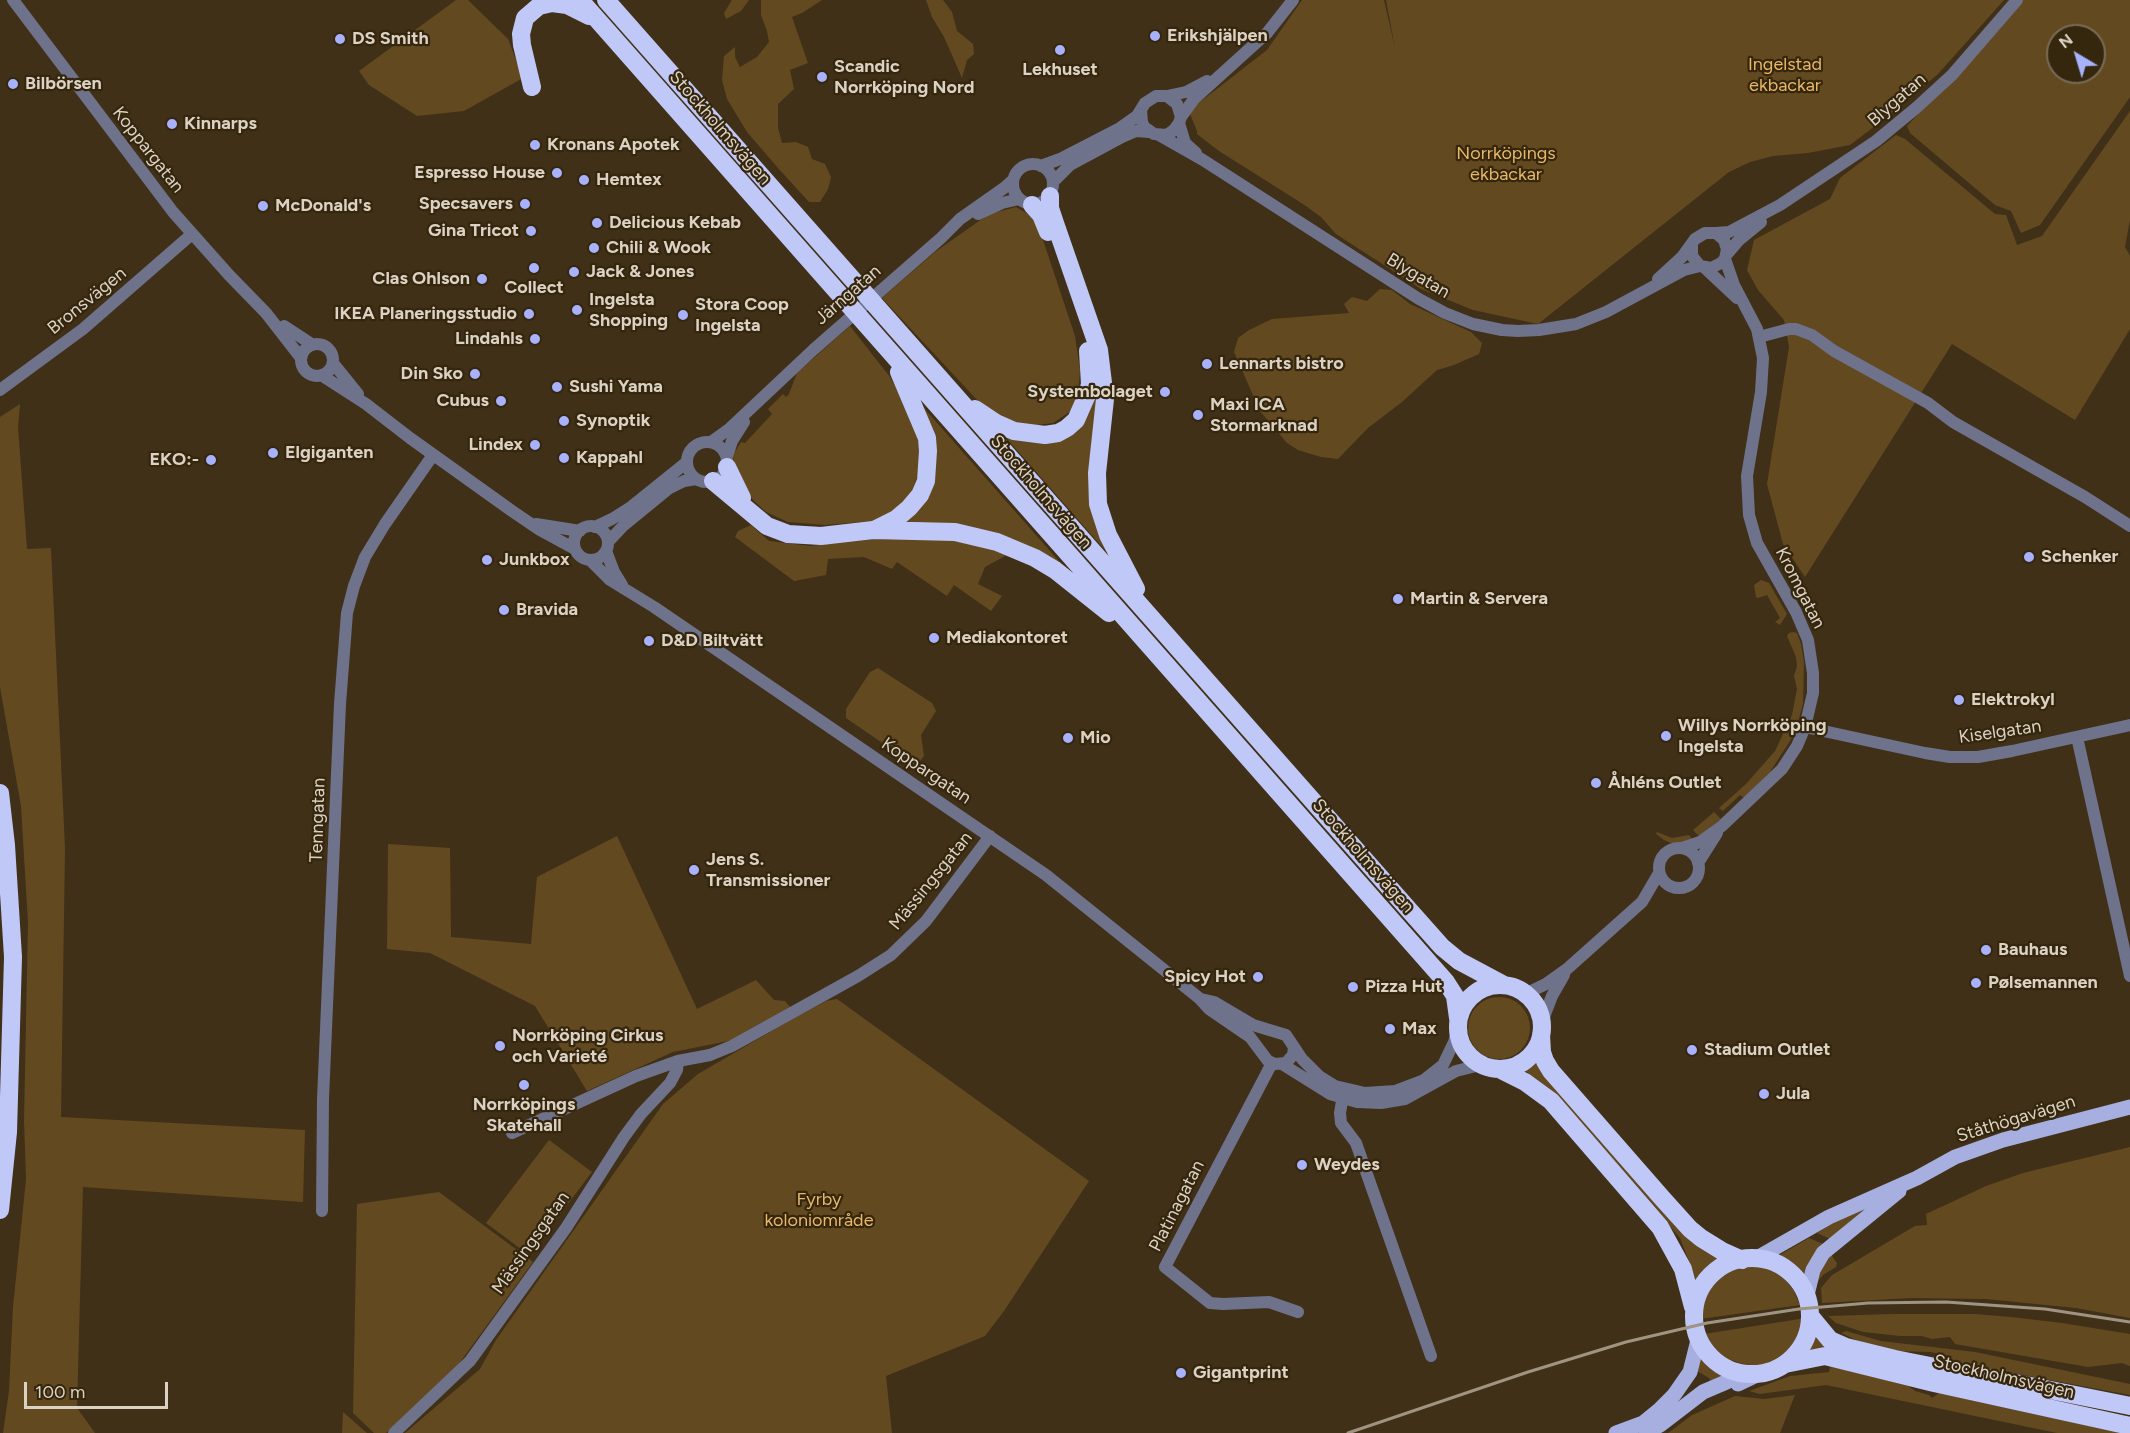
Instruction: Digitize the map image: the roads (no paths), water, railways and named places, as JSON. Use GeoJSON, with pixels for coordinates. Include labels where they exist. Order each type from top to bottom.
{"type":"FeatureCollection","features":[{"type":"Feature","properties":{"kind":"highway","name":"Stockholmsvägen"},"geometry":{"type":"LineString","coordinates":[[580,0],[1446,982],[1455,996],[1458,1025]]}},
{"type":"Feature","properties":{"kind":"highway","name":"Stockholmsvägen"},"geometry":{"type":"LineString","coordinates":[[606,0],[1443,947],[1471,969],[1515,989]]}},
{"type":"Feature","properties":{"kind":"highway"},"geometry":{"type":"LineString","coordinates":[[532,87],[521,34],[525,18],[532,11],[545,4],[559,3],[575,8],[599,22]]}},
{"type":"Feature","properties":{"kind":"highway"},"geometry":{"type":"LineString","coordinates":[[1051,189],[1055,223],[1099,350],[1105,399],[1097,473],[1098,504],[1108,535],[1150,617]]}},
{"type":"Feature","properties":{"kind":"highway"},"geometry":{"type":"LineString","coordinates":[[955,396],[996,423],[1014,431],[1032,434],[1058,433],[1076,420],[1084,406],[1090,384],[1088,349],[1080,319],[1041,215],[1026,202]]}},
{"type":"Feature","properties":{"kind":"highway"},"geometry":{"type":"LineString","coordinates":[[873,530],[896,519],[909,508],[923,488],[928,465],[927,438],[912,399],[889,351]]}},
{"type":"Feature","properties":{"kind":"highway"},"geometry":{"type":"LineString","coordinates":[[727,462],[736,487],[749,510]]}},
{"type":"Feature","properties":{"kind":"highway"},"geometry":{"type":"LineString","coordinates":[[705,480],[749,510],[767,526],[788,534],[821,536],[873,530],[955,532],[997,542],[1035,558],[1055,570],[1156,653]]}},
{"type":"Feature","properties":{"kind":"highway"},"geometry":{"type":"LineString","coordinates":[[0,793],[6,845],[13,957],[8,1132],[0,1210]]}},
{"type":"Feature","properties":{"kind":"highway"},"geometry":{"type":"LineString","coordinates":[[1495,985],[1515,989],[1535,1005],[1545,1061],[1551,1071],[1690,1229],[1722,1251],[1784,1268],[1798,1282],[1807,1295],[1816,1324],[1801,1348],[1780,1365],[1753,1373],[1732,1371],[1708,1355],[1698,1340],[1693,1307],[1683,1269],[1660,1227],[1551,1101],[1524,1082],[1501,1070],[1480,1065],[1462,1047],[1458,1025],[1465,1002],[1479,991],[1495,985]]}},
{"type":"Feature","properties":{"kind":"highway"},"geometry":{"type":"LineString","coordinates":[[1501,1070],[1517,1066],[1530,1057],[1539,1043],[1541,1029]]}},
{"type":"Feature","properties":{"kind":"highway"},"geometry":{"type":"LineString","coordinates":[[1693,1307],[1709,1279],[1729,1264],[1750,1259]]}},
{"type":"Feature","properties":{"kind":"highway","name":"Stockholmsvägen"},"geometry":{"type":"LineString","coordinates":[[1816,1324],[1830,1340],[1871,1360],[1934,1383],[2130,1426]]}},
{"type":"Feature","properties":{"kind":"highway","name":"Stockholmsvägen"},"geometry":{"type":"LineString","coordinates":[[1780,1365],[1801,1361],[1871,1360],[2130,1406]]}},
{"type":"Feature","properties":{"kind":"main road","name":"Ståthögavägen"},"geometry":{"type":"LineString","coordinates":[[1750,1259],[1829,1217],[1917,1178],[1955,1157],[1978,1148],[2130,1107]]}},
{"type":"Feature","properties":{"kind":"main road","name":"Ståthögavägen"},"geometry":{"type":"LineString","coordinates":[[1807,1295],[1817,1261],[1829,1246],[1917,1178]]}},
{"type":"Feature","properties":{"kind":"main road"},"geometry":{"type":"LineString","coordinates":[[1616,1433],[1643,1423],[1674,1395],[1690,1372],[1698,1340]]}},
{"type":"Feature","properties":{"kind":"main road"},"geometry":{"type":"LineString","coordinates":[[1646,1433],[1703,1392],[1753,1373]]}},
{"type":"Feature","properties":{"kind":"street","name":"Koppargatan"},"geometry":{"type":"LineString","coordinates":[[13,0],[143,174],[192,234],[266,313],[301,358]]}},
{"type":"Feature","properties":{"kind":"street"},"geometry":{"type":"LineString","coordinates":[[1051,189],[1051,175],[1041,166],[1032,164],[1022,167],[1013,180],[1013,190],[1026,202],[1042,203],[1070,165],[1094,151],[1136,131],[1167,135],[1174,130],[1185,108],[1267,33],[1293,0]]}},
{"type":"Feature","properties":{"kind":"street","name":"Blygatan"},"geometry":{"type":"LineString","coordinates":[[1716,233],[1729,232],[1780,205],[1868,147],[1952,75],[2017,0]]}},
{"type":"Feature","properties":{"kind":"street"},"geometry":{"type":"LineString","coordinates":[[1041,166],[1060,159],[1120,128],[1137,116],[1150,98],[1186,92],[1228,68]]}},
{"type":"Feature","properties":{"kind":"street"},"geometry":{"type":"LineString","coordinates":[[1167,96],[1177,104],[1180,120]]}},
{"type":"Feature","properties":{"kind":"street"},"geometry":{"type":"LineString","coordinates":[[1141,110],[1142,122],[1154,134]]}},
{"type":"Feature","properties":{"kind":"street","name":"Blygatan"},"geometry":{"type":"LineString","coordinates":[[1180,120],[1185,142],[1203,160]]}},
{"type":"Feature","properties":{"kind":"street","name":"Blygatan"},"geometry":{"type":"LineString","coordinates":[[1154,134],[1203,160],[1419,299],[1473,324],[1518,331],[1559,328],[1591,319],[1684,270],[1702,267]]}},
{"type":"Feature","properties":{"kind":"street","name":"Järngatan"},"geometry":{"type":"LineString","coordinates":[[711,442],[725,432],[960,219],[1013,180]]}},
{"type":"Feature","properties":{"kind":"street","name":"Järngatan"},"geometry":{"type":"LineString","coordinates":[[941,238],[1002,202],[1026,202]]}},
{"type":"Feature","properties":{"kind":"street","name":"Blygatan"},"geometry":{"type":"LineString","coordinates":[[1726,256],[1750,230],[1780,205]]}},
{"type":"Feature","properties":{"kind":"street"},"geometry":{"type":"LineString","coordinates":[[1716,233],[1726,244],[1726,256],[1716,267],[1702,267],[1692,256],[1692,244],[1699,235],[1716,233]]}},
{"type":"Feature","properties":{"kind":"street","name":"Bronsvägen"},"geometry":{"type":"LineString","coordinates":[[0,390],[83,329],[192,234]]}},
{"type":"Feature","properties":{"kind":"street","name":"Blygatan"},"geometry":{"type":"LineString","coordinates":[[1636,296],[1676,264],[1692,244]]}},
{"type":"Feature","properties":{"kind":"street","name":"Kromgatan"},"geometry":{"type":"LineString","coordinates":[[1682,848],[1700,842],[1722,826],[1782,769],[1797,746],[1805,727],[1813,693],[1808,640],[1796,612],[1757,543],[1748,509],[1747,476],[1763,358],[1753,321],[1727,270],[1726,256]]}},
{"type":"Feature","properties":{"kind":"street","name":"Kromgatan"},"geometry":{"type":"LineString","coordinates":[[1702,267],[1743,305]]}},
{"type":"Feature","properties":{"kind":"street","name":"Koppargatan"},"geometry":{"type":"LineString","coordinates":[[266,313],[294,334],[314,345]]}},
{"type":"Feature","properties":{"kind":"street"},"geometry":{"type":"LineString","coordinates":[[1759,337],[1788,329],[1796,329],[1812,336],[1834,351],[1928,402],[1953,422],[2130,526]]}},
{"type":"Feature","properties":{"kind":"street"},"geometry":{"type":"LineString","coordinates":[[333,363],[329,371],[314,376],[306,371],[301,358],[305,350],[314,345],[324,346],[331,353],[333,363],[366,404]]}},
{"type":"Feature","properties":{"kind":"street"},"geometry":{"type":"LineString","coordinates":[[321,375],[366,404],[532,523],[575,549],[581,557],[590,560],[602,556],[624,525],[668,489],[684,481],[705,480],[720,477],[727,462],[721,447],[711,442],[702,442],[695,446],[687,462],[691,474],[705,480]]}},
{"type":"Feature","properties":{"kind":"street","name":"Järngatan"},"geometry":{"type":"LineString","coordinates":[[727,462],[732,441],[754,406]]}},
{"type":"Feature","properties":{"kind":"street","name":"Tenngatan"},"geometry":{"type":"LineString","coordinates":[[322,1211],[323,1088],[340,715],[347,613],[364,557],[433,454]]}},
{"type":"Feature","properties":{"kind":"street"},"geometry":{"type":"LineString","coordinates":[[575,549],[574,541],[580,531],[612,519],[631,507],[687,462]]}},
{"type":"Feature","properties":{"kind":"street"},"geometry":{"type":"LineString","coordinates":[[532,523],[580,531]]}},
{"type":"Feature","properties":{"kind":"street"},"geometry":{"type":"LineString","coordinates":[[595,526],[604,532],[607,547]]}},
{"type":"Feature","properties":{"kind":"street","name":"Koppargatan"},"geometry":{"type":"LineString","coordinates":[[607,547],[614,572],[623,586]]}},
{"type":"Feature","properties":{"kind":"street","name":"Koppargatan"},"geometry":{"type":"LineString","coordinates":[[590,560],[600,573],[623,586],[1046,875],[1199,998],[1209,1009],[1250,1037],[1263,1052]]}},
{"type":"Feature","properties":{"kind":"street","name":"Kiselgatan"},"geometry":{"type":"LineString","coordinates":[[1805,727],[1950,757],[1990,755],[2130,725]]}},
{"type":"Feature","properties":{"kind":"street"},"geometry":{"type":"LineString","coordinates":[[2077,737],[2130,976]]}},
{"type":"Feature","properties":{"kind":"street","name":"Kromgatan"},"geometry":{"type":"LineString","coordinates":[[1698,862],[1722,826]]}},
{"type":"Feature","properties":{"kind":"street","name":"Mässingsgatan"},"geometry":{"type":"LineString","coordinates":[[512,1133],[636,1076],[678,1061],[710,1055],[732,1046],[884,960],[921,927],[990,836]]}},
{"type":"Feature","properties":{"kind":"street"},"geometry":{"type":"LineString","coordinates":[[1515,989],[1546,984],[1568,969],[1642,902],[1671,887],[1679,888],[1691,884],[1698,874],[1698,862],[1692,853],[1682,848],[1670,850],[1663,856],[1659,873],[1642,902]]}},
{"type":"Feature","properties":{"kind":"street"},"geometry":{"type":"LineString","coordinates":[[1659,873],[1671,887]]}},
{"type":"Feature","properties":{"kind":"street"},"geometry":{"type":"LineString","coordinates":[[1541,1029],[1552,996],[1568,969]]}},
{"type":"Feature","properties":{"kind":"street","name":"Koppargatan"},"geometry":{"type":"LineString","coordinates":[[1199,998],[1214,1002],[1254,1025],[1276,1033]]}},
{"type":"Feature","properties":{"kind":"street"},"geometry":{"type":"LineString","coordinates":[[1458,1025],[1449,1055],[1443,1065],[1424,1080],[1395,1091],[1343,1094],[1319,1076],[1302,1059],[1292,1040],[1286,1035],[1276,1033],[1269,1036],[1264,1042],[1263,1052],[1266,1059],[1321,1089],[1370,1103],[1393,1102],[1414,1095],[1456,1071],[1480,1065]]}},
{"type":"Feature","properties":{"kind":"street"},"geometry":{"type":"LineString","coordinates":[[1277,1064],[1291,1058],[1294,1047]]}},
{"type":"Feature","properties":{"kind":"street","name":"Mässingsgatan"},"geometry":{"type":"LineString","coordinates":[[394,1433],[470,1361],[566,1228],[624,1137],[641,1114],[675,1077],[678,1061]]}},
{"type":"Feature","properties":{"kind":"street","name":"Platinagatan"},"geometry":{"type":"LineString","coordinates":[[1277,1064],[1166,1267],[1209,1303],[1269,1302],[1298,1312]]}},
{"type":"Feature","properties":{"kind":"street"},"geometry":{"type":"LineString","coordinates":[[1343,1094],[1341,1123],[1356,1143],[1431,1356]]}},
{"type":"Feature","properties":{"kind":"railway"},"geometry":{"type":"LineString","coordinates":[[1348,1433],[1528,1372],[1626,1342],[1707,1323],[1799,1309],[1868,1303],[1946,1302],[2045,1309],[2130,1322]]}},
{"type":"Feature","properties":{"kind":"place","name":"Erikshjälpen"},"geometry":{"type":"Point","coordinates":[1155,36]}},
{"type":"Feature","properties":{"kind":"place","name":"DS Smith"},"geometry":{"type":"Point","coordinates":[340,39]}},
{"type":"Feature","properties":{"kind":"place","name":"Lekhuset"},"geometry":{"type":"Point","coordinates":[1060,50]}},
{"type":"Feature","properties":{"kind":"place","name":"Scandic Norrköping Nord"},"geometry":{"type":"Point","coordinates":[822,77]}},
{"type":"Feature","properties":{"kind":"place","name":"Bilbörsen"},"geometry":{"type":"Point","coordinates":[13,84]}},
{"type":"Feature","properties":{"kind":"place","name":"Kinnarps"},"geometry":{"type":"Point","coordinates":[172,124]}},
{"type":"Feature","properties":{"kind":"place","name":"Kronans Apotek"},"geometry":{"type":"Point","coordinates":[535,145]}},
{"type":"Feature","properties":{"kind":"place","name":"Espresso House"},"geometry":{"type":"Point","coordinates":[557,173]}},
{"type":"Feature","properties":{"kind":"place","name":"Hemtex"},"geometry":{"type":"Point","coordinates":[584,180]}},
{"type":"Feature","properties":{"kind":"place","name":"Specsavers"},"geometry":{"type":"Point","coordinates":[525,204]}},
{"type":"Feature","properties":{"kind":"place","name":"McDonald's"},"geometry":{"type":"Point","coordinates":[263,206]}},
{"type":"Feature","properties":{"kind":"place","name":"Delicious Kebab"},"geometry":{"type":"Point","coordinates":[597,223]}},
{"type":"Feature","properties":{"kind":"place","name":"Gina Tricot"},"geometry":{"type":"Point","coordinates":[531,231]}},
{"type":"Feature","properties":{"kind":"place","name":"Chili & Wook"},"geometry":{"type":"Point","coordinates":[594,248]}},
{"type":"Feature","properties":{"kind":"place","name":"Collect"},"geometry":{"type":"Point","coordinates":[534,268]}},
{"type":"Feature","properties":{"kind":"place","name":"Jack & Jones"},"geometry":{"type":"Point","coordinates":[574,272]}},
{"type":"Feature","properties":{"kind":"place","name":"Clas Ohlson"},"geometry":{"type":"Point","coordinates":[482,279]}},
{"type":"Feature","properties":{"kind":"place","name":"Ingelsta Shopping"},"geometry":{"type":"Point","coordinates":[577,310]}},
{"type":"Feature","properties":{"kind":"place","name":"IKEA Planeringsstudio"},"geometry":{"type":"Point","coordinates":[529,314]}},
{"type":"Feature","properties":{"kind":"place","name":"Stora Coop Ingelsta"},"geometry":{"type":"Point","coordinates":[683,315]}},
{"type":"Feature","properties":{"kind":"place","name":"Lindahls"},"geometry":{"type":"Point","coordinates":[535,339]}},
{"type":"Feature","properties":{"kind":"place","name":"Lennarts bistro"},"geometry":{"type":"Point","coordinates":[1207,364]}},
{"type":"Feature","properties":{"kind":"place","name":"Din Sko"},"geometry":{"type":"Point","coordinates":[475,374]}},
{"type":"Feature","properties":{"kind":"place","name":"Sushi Yama"},"geometry":{"type":"Point","coordinates":[557,387]}},
{"type":"Feature","properties":{"kind":"place","name":"Systembolaget"},"geometry":{"type":"Point","coordinates":[1165,392]}},
{"type":"Feature","properties":{"kind":"place","name":"Cubus"},"geometry":{"type":"Point","coordinates":[501,401]}},
{"type":"Feature","properties":{"kind":"place","name":"Maxi ICA Stormarknad"},"geometry":{"type":"Point","coordinates":[1198,415]}},
{"type":"Feature","properties":{"kind":"place","name":"Synoptik"},"geometry":{"type":"Point","coordinates":[564,421]}},
{"type":"Feature","properties":{"kind":"place","name":"Lindex"},"geometry":{"type":"Point","coordinates":[535,445]}},
{"type":"Feature","properties":{"kind":"place","name":"Elgiganten"},"geometry":{"type":"Point","coordinates":[273,453]}},
{"type":"Feature","properties":{"kind":"place","name":"Kappahl"},"geometry":{"type":"Point","coordinates":[564,458]}},
{"type":"Feature","properties":{"kind":"place","name":"EKO:-"},"geometry":{"type":"Point","coordinates":[211,460]}},
{"type":"Feature","properties":{"kind":"place","name":"Schenker"},"geometry":{"type":"Point","coordinates":[2029,557]}},
{"type":"Feature","properties":{"kind":"place","name":"Junkbox"},"geometry":{"type":"Point","coordinates":[487,560]}},
{"type":"Feature","properties":{"kind":"place","name":"Martin & Servera"},"geometry":{"type":"Point","coordinates":[1398,599]}},
{"type":"Feature","properties":{"kind":"place","name":"Bravida"},"geometry":{"type":"Point","coordinates":[504,610]}},
{"type":"Feature","properties":{"kind":"place","name":"Mediakontoret"},"geometry":{"type":"Point","coordinates":[934,638]}},
{"type":"Feature","properties":{"kind":"place","name":"D&D Biltvätt"},"geometry":{"type":"Point","coordinates":[649,641]}},
{"type":"Feature","properties":{"kind":"place","name":"Elektrokyl"},"geometry":{"type":"Point","coordinates":[1959,700]}},
{"type":"Feature","properties":{"kind":"place","name":"Willys Norrköping Ingelsta"},"geometry":{"type":"Point","coordinates":[1666,736]}},
{"type":"Feature","properties":{"kind":"place","name":"Mio"},"geometry":{"type":"Point","coordinates":[1068,738]}},
{"type":"Feature","properties":{"kind":"place","name":"Åhléns Outlet"},"geometry":{"type":"Point","coordinates":[1596,783]}},
{"type":"Feature","properties":{"kind":"place","name":"Jens S. Transmissioner"},"geometry":{"type":"Point","coordinates":[694,870]}},
{"type":"Feature","properties":{"kind":"place","name":"Bauhaus"},"geometry":{"type":"Point","coordinates":[1986,950]}},
{"type":"Feature","properties":{"kind":"place","name":"Spicy Hot"},"geometry":{"type":"Point","coordinates":[1258,977]}},
{"type":"Feature","properties":{"kind":"place","name":"Pølsemannen"},"geometry":{"type":"Point","coordinates":[1976,983]}},
{"type":"Feature","properties":{"kind":"place","name":"Pizza Hut"},"geometry":{"type":"Point","coordinates":[1353,987]}},
{"type":"Feature","properties":{"kind":"place","name":"Max"},"geometry":{"type":"Point","coordinates":[1390,1029]}},
{"type":"Feature","properties":{"kind":"place","name":"Norrköping Cirkus och Varieté"},"geometry":{"type":"Point","coordinates":[500,1046]}},
{"type":"Feature","properties":{"kind":"place","name":"Stadium Outlet"},"geometry":{"type":"Point","coordinates":[1692,1050]}},
{"type":"Feature","properties":{"kind":"place","name":"Norrköpings Skatehall"},"geometry":{"type":"Point","coordinates":[524,1085]}},
{"type":"Feature","properties":{"kind":"place","name":"Jula"},"geometry":{"type":"Point","coordinates":[1764,1094]}},
{"type":"Feature","properties":{"kind":"place","name":"Weydes"},"geometry":{"type":"Point","coordinates":[1302,1165]}},
{"type":"Feature","properties":{"kind":"place","name":"Gigantprint"},"geometry":{"type":"Point","coordinates":[1181,1373]}},
{"type":"Feature","properties":{"kind":"park label","name":"Ingelstad ekbackar"},"geometry":{"type":"Point","coordinates":[1785,76]}},
{"type":"Feature","properties":{"kind":"park label","name":"Norrköpings ekbackar"},"geometry":{"type":"Point","coordinates":[1506,164]}},
{"type":"Feature","properties":{"kind":"park label","name":"Fyrby koloniområde"},"geometry":{"type":"Point","coordinates":[819,1210]}}]}
